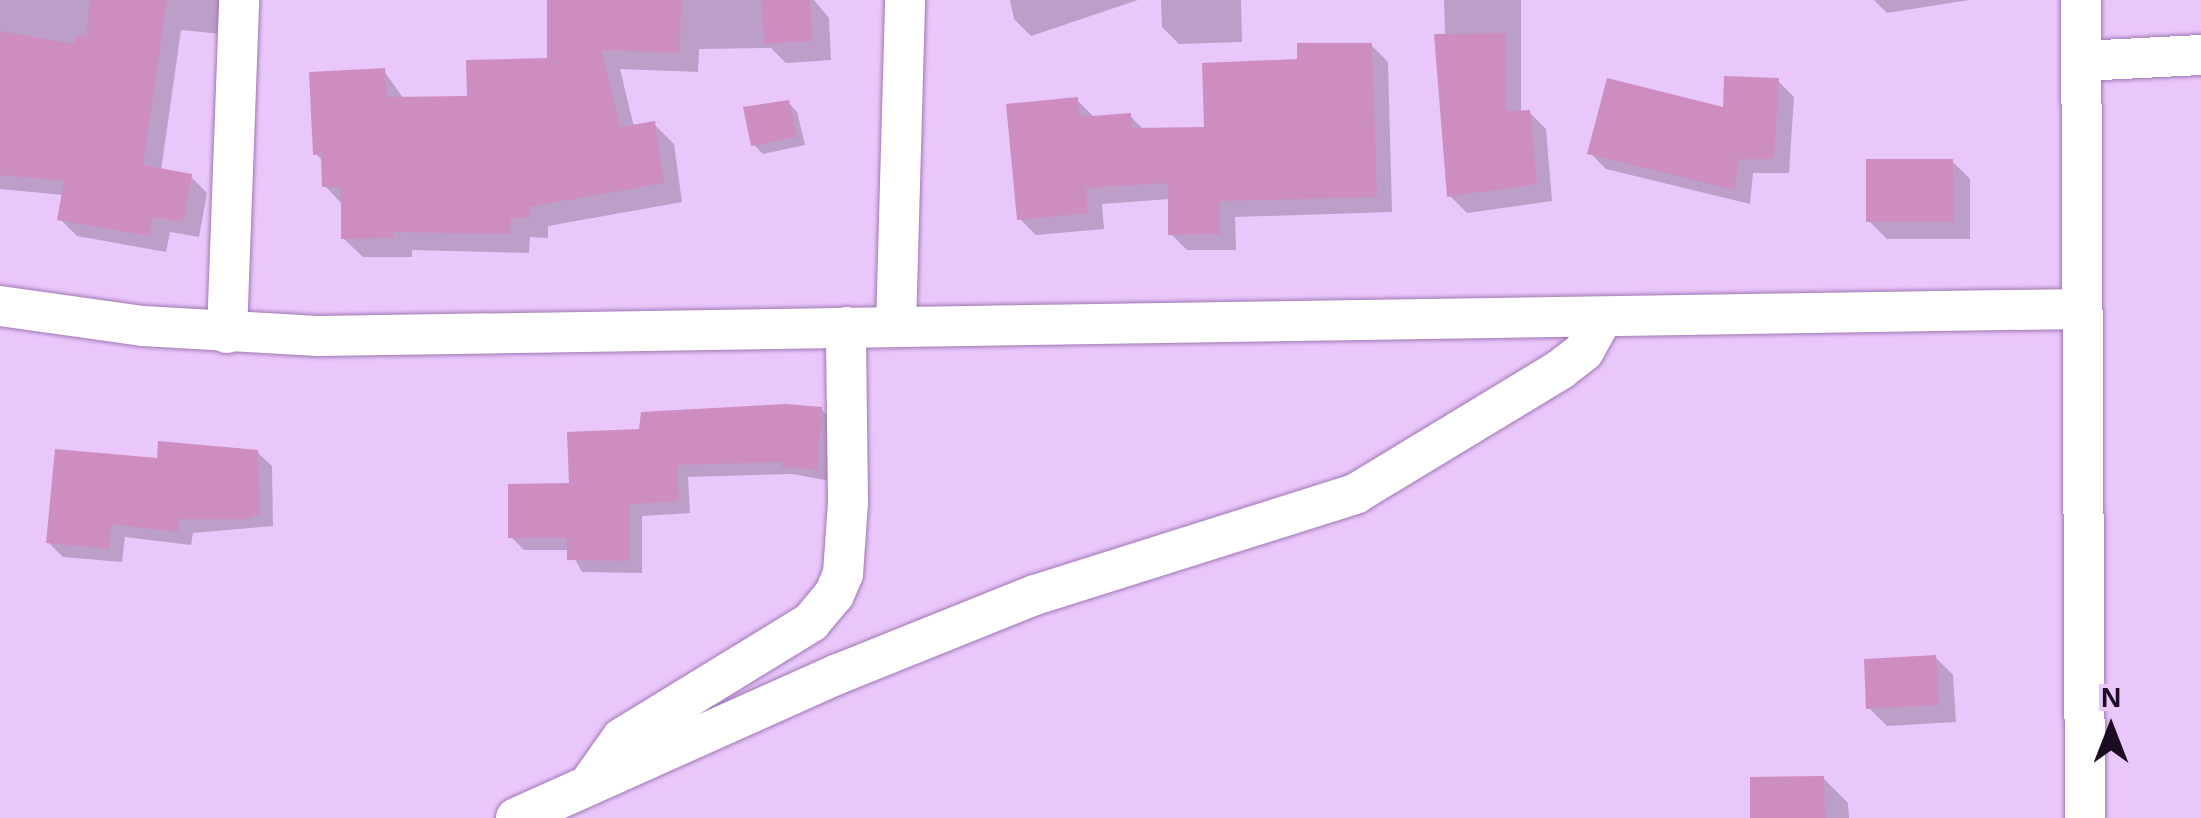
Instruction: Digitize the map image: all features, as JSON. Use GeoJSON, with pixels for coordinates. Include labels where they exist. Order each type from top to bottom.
{"type":"FeatureCollection","features":[{"type":"Feature","properties":{"kind":"street"},"geometry":{"type":"LineString","coordinates":[[227,334],[239,0]]}},
{"type":"Feature","properties":{"kind":"street"},"geometry":{"type":"LineString","coordinates":[[896,327],[905,0]]}},
{"type":"Feature","properties":{"kind":"street"},"geometry":{"type":"LineString","coordinates":[[2081,0],[2085,818]]}},
{"type":"Feature","properties":{"kind":"street"},"geometry":{"type":"LineString","coordinates":[[2082,60],[2201,55]]}},
{"type":"Feature","properties":{"kind":"street"},"geometry":{"type":"LineString","coordinates":[[0,306],[227,334],[2080,309]]}},
{"type":"Feature","properties":{"kind":"street"},"geometry":{"type":"LineString","coordinates":[[516,818],[590,783],[1035,596],[1354,494],[1561,369],[1584,350],[1602,317]]}},
{"type":"Feature","properties":{"kind":"street"},"geometry":{"type":"LineString","coordinates":[[590,783],[622,738],[811,622],[834,596],[844,574],[848,502],[846,327]]}},
{"type":"Feature","properties":{"kind":"building"},"geometry":{"type":"Polygon","coordinates":[[[90,0],[167,0],[143,165],[192,174],[183,222],[153,217],[150,236],[57,220],[64,181],[0,175],[0,31],[75,44],[76,35],[86,36],[90,0]]]}},
{"type":"Feature","properties":{"kind":"building"},"geometry":{"type":"Polygon","coordinates":[[[547,0],[681,0],[680,53],[602,50],[620,127],[655,121],[664,183],[529,207],[529,219],[511,218],[510,234],[393,232],[393,238],[341,239],[341,187],[322,187],[321,154],[313,155],[309,72],[385,68],[387,97],[467,96],[466,60],[547,58],[547,0]]]}},
{"type":"Feature","properties":{"kind":"building"},"geometry":{"type":"Polygon","coordinates":[[[761,0],[810,0],[812,41],[764,44],[761,0]]]}},
{"type":"Feature","properties":{"kind":"building"},"geometry":{"type":"Polygon","coordinates":[[[1505,33],[1505,111],[1530,110],[1537,184],[1447,197],[1434,34],[1505,33]]]}},
{"type":"Feature","properties":{"kind":"building"},"geometry":{"type":"Polygon","coordinates":[[[1297,43],[1372,43],[1377,197],[1220,201],[1220,234],[1168,235],[1168,183],[1086,188],[1088,213],[1017,220],[1006,104],[1078,97],[1079,117],[1131,113],[1132,128],[1204,127],[1202,63],[1297,59],[1297,43]]]}},
{"type":"Feature","properties":{"kind":"building"},"geometry":{"type":"Polygon","coordinates":[[[1724,76],[1779,78],[1774,159],[1738,159],[1735,190],[1587,154],[1607,78],[1723,107],[1724,76]]]}},
{"type":"Feature","properties":{"kind":"building"},"geometry":{"type":"Polygon","coordinates":[[[789,100],[797,137],[751,146],[743,107],[789,100]]]}},
{"type":"Feature","properties":{"kind":"building"},"geometry":{"type":"Polygon","coordinates":[[[1866,159],[1953,159],[1953,222],[1866,222],[1866,159]]]}},
{"type":"Feature","properties":{"kind":"building"},"geometry":{"type":"Polygon","coordinates":[[[786,404],[822,407],[818,470],[782,467],[782,462],[677,465],[679,501],[630,504],[630,561],[567,560],[567,538],[508,538],[508,484],[569,483],[567,432],[639,429],[641,412],[786,404]]]}},
{"type":"Feature","properties":{"kind":"building"},"geometry":{"type":"Polygon","coordinates":[[[158,441],[258,450],[260,513],[248,519],[179,519],[178,532],[111,524],[109,549],[46,543],[55,449],[157,458],[158,441]]]}},
{"type":"Feature","properties":{"kind":"building"},"geometry":{"type":"Polygon","coordinates":[[[1936,655],[1939,705],[1866,709],[1864,659],[1936,655]]]}},
{"type":"Feature","properties":{"kind":"building"},"geometry":{"type":"Polygon","coordinates":[[[1824,776],[1825,818],[1750,818],[1750,777],[1824,776]]]}}]}
